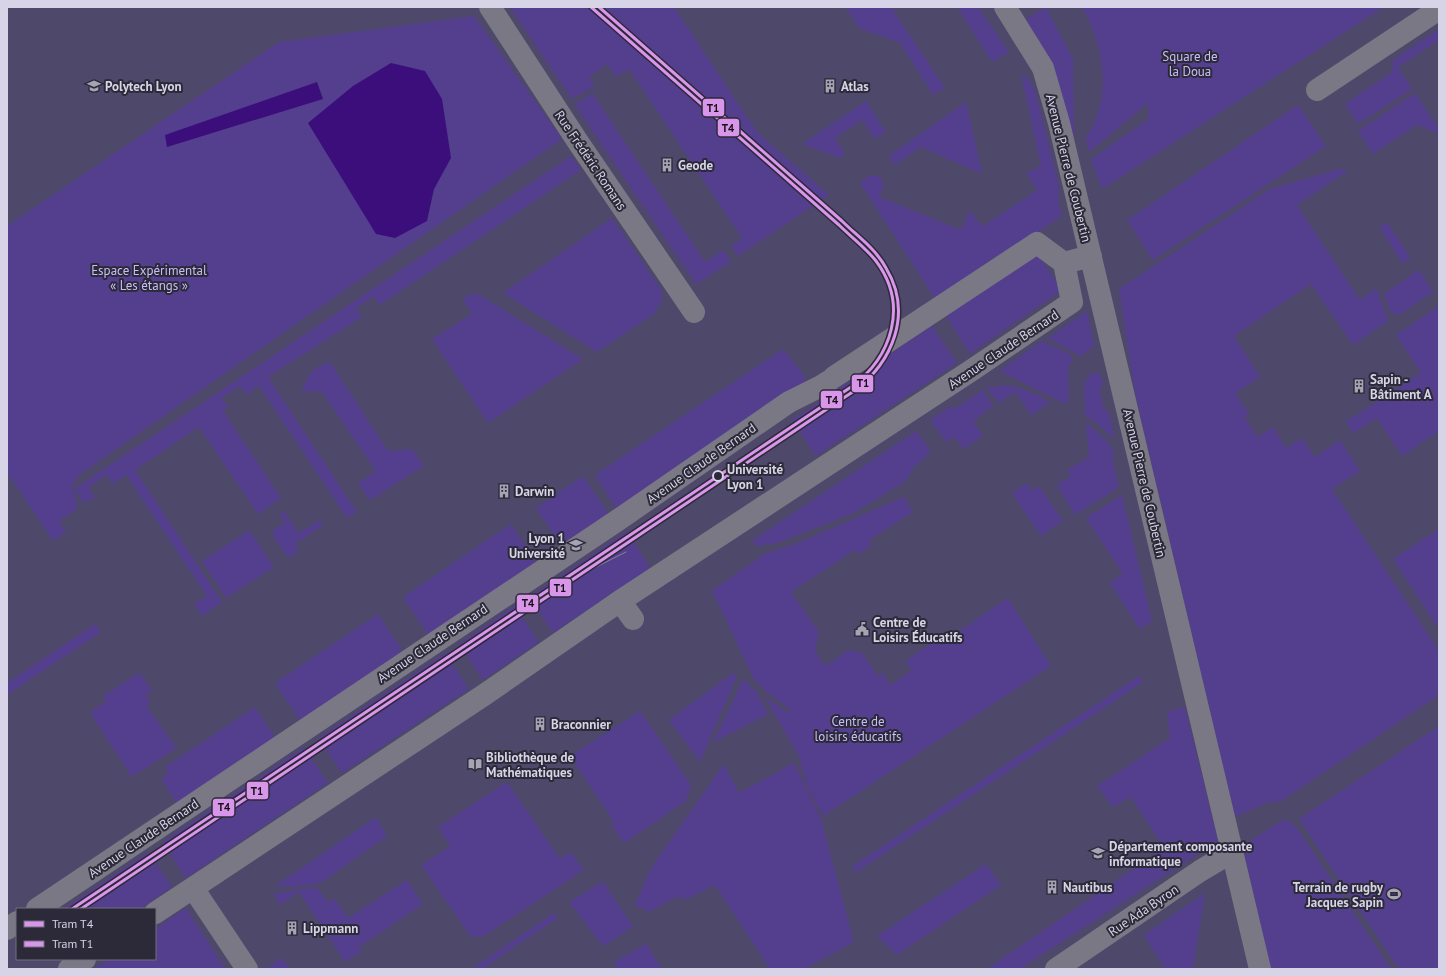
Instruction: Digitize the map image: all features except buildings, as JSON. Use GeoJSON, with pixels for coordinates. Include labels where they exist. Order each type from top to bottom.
{"type":"FeatureCollection","features":[{"type":"Feature","properties":{"kind":"street","name":"Rue Frédéric Romans"},"geometry":{"type":"LineString","coordinates":[[490,7],[578,142],[694,312]]}},
{"type":"Feature","properties":{"kind":"street","name":"Avenue Pierre de Coubertin"},"geometry":{"type":"LineString","coordinates":[[1005,7],[1043,68],[1059,123],[1092,256],[1260,969]]}},
{"type":"Feature","properties":{"kind":"street"},"geometry":{"type":"LineString","coordinates":[[1317,90],[1439,8]]}},
{"type":"Feature","properties":{"kind":"street","name":"Avenue Claude Bernard"},"geometry":{"type":"LineString","coordinates":[[38,908],[618,520],[789,402],[832,379],[1037,243],[1064,263],[1072,302],[966,375],[620,601],[484,695],[156,912]]}},
{"type":"Feature","properties":{"kind":"street"},"geometry":{"type":"LineString","coordinates":[[1064,263],[1092,256]]}},
{"type":"Feature","properties":{"kind":"street"},"geometry":{"type":"LineString","coordinates":[[620,601],[633,619]]}},
{"type":"Feature","properties":{"kind":"street","name":"Rue Ada Byron"},"geometry":{"type":"LineString","coordinates":[[1056,969],[1200,871],[1232,852]]}},
{"type":"Feature","properties":{"kind":"street"},"geometry":{"type":"LineString","coordinates":[[193,888],[247,969]]}},
{"type":"Feature","properties":{"kind":"street"},"geometry":{"type":"LineString","coordinates":[[7,929],[16,923]]}},
{"type":"Feature","properties":{"kind":"street"},"geometry":{"type":"LineString","coordinates":[[69,969],[82,960]]}},
{"type":"Feature","properties":{"kind":"shaded area","name":"Lyon 1 Université"},"geometry":{"type":"Polygon","coordinates":[[[7,7],[1439,7],[1439,969],[7,969],[7,7]]]}},
{"type":"Feature","properties":{"kind":"shaded area"},"geometry":{"type":"Polygon","coordinates":[[[391,63],[425,71],[442,99],[451,158],[434,189],[427,221],[395,238],[376,234],[308,123],[353,86],[391,63]]]}},
{"type":"Feature","properties":{"kind":"shaded area"},"geometry":{"type":"Polygon","coordinates":[[[317,82],[323,99],[167,147],[165,135],[317,82]]]}},
{"type":"Feature","properties":{"kind":"green space"},"geometry":{"type":"Polygon","coordinates":[[[510,7],[674,7],[757,132],[829,195],[738,256],[731,246],[742,238],[629,69],[616,77],[607,64],[589,77],[595,86],[572,99],[510,7]]]}},
{"type":"Feature","properties":{"kind":"green space"},"geometry":{"type":"Polygon","coordinates":[[[845,7],[891,7],[945,88],[933,95],[900,43],[859,28],[845,7]]]}},
{"type":"Feature","properties":{"kind":"green space"},"geometry":{"type":"Polygon","coordinates":[[[957,7],[978,7],[1009,52],[992,62],[957,7]]]}},
{"type":"Feature","properties":{"kind":"green space"},"geometry":{"type":"Polygon","coordinates":[[[1046,7],[1073,59],[1074,140],[1020,23],[1046,7]]]}},
{"type":"Feature","properties":{"kind":"green space","name":"Square de la Doua"},"geometry":{"type":"Polygon","coordinates":[[[1082,7],[1384,7],[1102,189],[1091,159],[1149,119],[1148,103],[1089,152],[1086,138],[1095,121],[1101,102],[1103,74],[1094,32],[1082,7]]]}},
{"type":"Feature","properties":{"kind":"green space","name":"Espace Expérimental « Les étangs »"},"geometry":{"type":"Polygon","coordinates":[[[474,16],[562,139],[79,475],[72,487],[78,508],[59,521],[66,532],[53,541],[7,472],[7,226],[279,42],[474,16]]]}},
{"type":"Feature","properties":{"kind":"green space"},"geometry":{"type":"Polygon","coordinates":[[[1439,29],[1439,40],[1398,67],[1412,89],[1358,124],[1345,104],[1392,72],[1393,60],[1439,29]]]}},
{"type":"Feature","properties":{"kind":"green space"},"geometry":{"type":"Polygon","coordinates":[[[1021,74],[1027,78],[1034,87],[1059,186],[1058,200],[1062,216],[936,300],[860,183],[869,176],[879,176],[883,184],[879,197],[961,230],[969,212],[973,213],[982,227],[1037,190],[1026,173],[1041,166],[1021,74]]]}},
{"type":"Feature","properties":{"kind":"green space"},"geometry":{"type":"Polygon","coordinates":[[[592,93],[705,262],[723,250],[731,262],[696,284],[575,105],[592,93]]]}},
{"type":"Feature","properties":{"kind":"green space"},"geometry":{"type":"Polygon","coordinates":[[[1415,93],[1439,129],[1439,134],[1417,125],[1373,154],[1358,131],[1415,93]]]}},
{"type":"Feature","properties":{"kind":"green space"},"geometry":{"type":"Polygon","coordinates":[[[866,101],[886,132],[875,139],[862,120],[835,138],[845,154],[840,158],[802,144],[866,101]]]}},
{"type":"Feature","properties":{"kind":"green space"},"geometry":{"type":"Polygon","coordinates":[[[966,102],[982,174],[921,147],[898,163],[894,164],[890,161],[891,154],[966,102]]]}},
{"type":"Feature","properties":{"kind":"green space"},"geometry":{"type":"Polygon","coordinates":[[[1298,105],[1326,146],[1153,260],[1127,220],[1298,105]]]}},
{"type":"Feature","properties":{"kind":"green space"},"geometry":{"type":"Polygon","coordinates":[[[571,156],[581,170],[380,305],[374,296],[356,308],[362,317],[268,377],[357,512],[347,518],[259,386],[246,395],[240,386],[222,398],[228,407],[223,411],[281,498],[258,514],[199,427],[135,470],[222,602],[202,616],[194,604],[207,596],[126,475],[113,484],[107,475],[88,487],[95,497],[84,503],[74,489],[571,156]]]}},
{"type":"Feature","properties":{"kind":"green space"},"geometry":{"type":"Polygon","coordinates":[[[1339,169],[1349,170],[1297,205],[1360,300],[1376,288],[1388,321],[1353,345],[1311,284],[1234,336],[1260,377],[1235,393],[1249,414],[1244,417],[1258,437],[1273,427],[1286,448],[1302,438],[1315,457],[1340,440],[1360,471],[1332,489],[1439,651],[1439,695],[1280,802],[1269,802],[1235,817],[1135,393],[1119,289],[1270,189],[1339,169]]]}},
{"type":"Feature","properties":{"kind":"green space"},"geometry":{"type":"Polygon","coordinates":[[[612,218],[661,289],[662,301],[654,314],[597,352],[503,293],[612,218]]]}},
{"type":"Feature","properties":{"kind":"green space"},"geometry":{"type":"Polygon","coordinates":[[[1384,224],[1388,224],[1411,258],[1402,263],[1379,227],[1384,224]]]}},
{"type":"Feature","properties":{"kind":"green space"},"geometry":{"type":"Polygon","coordinates":[[[1038,255],[1062,290],[970,354],[946,316],[1038,255]]]}},
{"type":"Feature","properties":{"kind":"green space"},"geometry":{"type":"Polygon","coordinates":[[[1419,270],[1433,292],[1401,314],[1393,314],[1390,311],[1384,294],[1419,270]]]}},
{"type":"Feature","properties":{"kind":"green space"},"geometry":{"type":"Polygon","coordinates":[[[472,294],[478,294],[583,359],[488,423],[432,339],[472,314],[463,299],[472,294]]]}},
{"type":"Feature","properties":{"kind":"green space"},"geometry":{"type":"Polygon","coordinates":[[[1439,306],[1439,431],[1402,456],[1377,418],[1353,433],[1345,420],[1348,418],[1349,420],[1421,373],[1396,335],[1439,306]]]}},
{"type":"Feature","properties":{"kind":"green space"},"geometry":{"type":"Polygon","coordinates":[[[1087,311],[1094,346],[1080,356],[1048,338],[1087,311]]]}},
{"type":"Feature","properties":{"kind":"green space"},"geometry":{"type":"Polygon","coordinates":[[[932,326],[957,363],[816,456],[792,420],[932,326]]]}},
{"type":"Feature","properties":{"kind":"green space"},"geometry":{"type":"Polygon","coordinates":[[[1042,341],[1071,355],[1072,361],[1068,366],[1069,402],[1064,403],[999,371],[1042,341]]]}},
{"type":"Feature","properties":{"kind":"green space"},"geometry":{"type":"Polygon","coordinates":[[[783,349],[805,377],[805,384],[617,510],[595,475],[783,349]]]}},
{"type":"Feature","properties":{"kind":"green space"},"geometry":{"type":"Polygon","coordinates":[[[330,362],[388,451],[412,449],[424,466],[370,500],[358,483],[376,471],[321,391],[302,392],[306,381],[312,372],[319,366],[330,362]]]}},
{"type":"Feature","properties":{"kind":"green space"},"geometry":{"type":"Polygon","coordinates":[[[1099,373],[1103,382],[1100,391],[1103,407],[1109,413],[1114,437],[1112,438],[1096,422],[1085,416],[1084,383],[1090,374],[1099,373]]]}},
{"type":"Feature","properties":{"kind":"green space"},"geometry":{"type":"Polygon","coordinates":[[[1009,385],[1039,395],[1050,403],[1031,415],[1015,392],[999,403],[986,388],[1009,385]]]}},
{"type":"Feature","properties":{"kind":"green space"},"geometry":{"type":"Polygon","coordinates":[[[983,390],[993,406],[973,421],[983,436],[963,449],[955,437],[946,442],[930,420],[951,406],[954,409],[983,390]]]}},
{"type":"Feature","properties":{"kind":"green space"},"geometry":{"type":"Polygon","coordinates":[[[1086,422],[1106,440],[1115,454],[1112,458],[1119,487],[1075,515],[1057,485],[1071,476],[1067,470],[1089,457],[1086,422]]]}},
{"type":"Feature","properties":{"kind":"green space"},"geometry":{"type":"Polygon","coordinates":[[[916,431],[931,452],[913,468],[907,480],[854,513],[777,543],[757,546],[752,541],[916,431]]]}},
{"type":"Feature","properties":{"kind":"green space"},"geometry":{"type":"Polygon","coordinates":[[[583,476],[609,515],[562,547],[536,508],[583,476]]]}},
{"type":"Feature","properties":{"kind":"green space"},"geometry":{"type":"Polygon","coordinates":[[[1027,483],[1032,491],[1039,486],[1063,521],[1041,536],[1012,493],[1027,483]]]}},
{"type":"Feature","properties":{"kind":"green space"},"geometry":{"type":"Polygon","coordinates":[[[1122,495],[1152,621],[1140,629],[1110,583],[1123,574],[1086,518],[1122,495]]]}},
{"type":"Feature","properties":{"kind":"green space","name":"Centre de loisirs éducatifs"},"geometry":{"type":"Polygon","coordinates":[[[904,497],[913,512],[869,540],[872,545],[859,554],[855,550],[791,592],[819,632],[815,651],[825,666],[849,650],[862,653],[878,676],[883,673],[890,685],[912,670],[905,661],[942,636],[958,632],[1008,598],[1051,666],[823,816],[806,784],[799,756],[765,697],[788,713],[790,709],[768,693],[754,679],[712,591],[764,554],[798,543],[904,497]]]}},
{"type":"Feature","properties":{"kind":"green space"},"geometry":{"type":"Polygon","coordinates":[[[284,511],[298,533],[320,520],[323,525],[295,544],[299,550],[288,558],[273,536],[274,529],[285,523],[280,514],[284,511]]]}},
{"type":"Feature","properties":{"kind":"green space"},"geometry":{"type":"Polygon","coordinates":[[[511,524],[537,564],[429,636],[403,597],[511,524]]]}},
{"type":"Feature","properties":{"kind":"green space"},"geometry":{"type":"Polygon","coordinates":[[[1439,529],[1439,629],[1393,559],[1439,529]]]}},
{"type":"Feature","properties":{"kind":"green space"},"geometry":{"type":"Polygon","coordinates":[[[249,530],[274,567],[226,598],[202,561],[249,530]]]}},
{"type":"Feature","properties":{"kind":"green space"},"geometry":{"type":"Polygon","coordinates":[[[627,531],[650,568],[553,633],[529,597],[627,531]]]}},
{"type":"Feature","properties":{"kind":"green space"},"geometry":{"type":"Polygon","coordinates":[[[514,606],[539,642],[483,680],[459,644],[514,606]]]}},
{"type":"Feature","properties":{"kind":"green space"},"geometry":{"type":"Polygon","coordinates":[[[378,614],[404,653],[301,722],[275,683],[378,614]]]}},
{"type":"Feature","properties":{"kind":"green space"},"geometry":{"type":"Polygon","coordinates":[[[95,624],[101,632],[7,695],[7,683],[95,624]]]}},
{"type":"Feature","properties":{"kind":"green space"},"geometry":{"type":"Polygon","coordinates":[[[445,653],[469,689],[342,773],[318,738],[445,653]]]}},
{"type":"Feature","properties":{"kind":"green space"},"geometry":{"type":"Polygon","coordinates":[[[139,673],[152,690],[146,695],[151,705],[146,705],[176,748],[132,777],[90,713],[106,701],[103,696],[139,673]]]}},
{"type":"Feature","properties":{"kind":"green space"},"geometry":{"type":"Polygon","coordinates":[[[733,673],[737,676],[700,762],[669,720],[733,673]]]}},
{"type":"Feature","properties":{"kind":"green space"},"geometry":{"type":"Polygon","coordinates":[[[1139,676],[1143,682],[855,873],[853,866],[1139,676]]]}},
{"type":"Feature","properties":{"kind":"green space"},"geometry":{"type":"Polygon","coordinates":[[[743,679],[756,691],[768,714],[713,743],[743,679]]]}},
{"type":"Feature","properties":{"kind":"green space"},"geometry":{"type":"Polygon","coordinates":[[[255,707],[276,739],[178,805],[162,780],[163,777],[169,772],[166,768],[168,765],[255,707]]]}},
{"type":"Feature","properties":{"kind":"green space"},"geometry":{"type":"Polygon","coordinates":[[[1185,707],[1218,841],[1020,969],[987,969],[1164,848],[1131,797],[1113,807],[1097,786],[1170,738],[1167,712],[1185,707]]]}},
{"type":"Feature","properties":{"kind":"green space"},"geometry":{"type":"Polygon","coordinates":[[[640,711],[691,785],[686,801],[624,843],[611,824],[614,822],[570,756],[640,711]]]}},
{"type":"Feature","properties":{"kind":"green space","name":"Terrain de rugby Jacques Sapin"},"geometry":{"type":"Polygon","coordinates":[[[1439,726],[1439,969],[1399,969],[1299,819],[1439,726]]]}},
{"type":"Feature","properties":{"kind":"green space"},"geometry":{"type":"Polygon","coordinates":[[[304,747],[328,783],[186,878],[162,842],[304,747]]]}},
{"type":"Feature","properties":{"kind":"green space"},"geometry":{"type":"Polygon","coordinates":[[[794,763],[821,819],[854,942],[804,969],[770,969],[715,885],[687,899],[676,897],[649,912],[635,905],[651,868],[724,764],[739,793],[794,763]]]}},
{"type":"Feature","properties":{"kind":"green space"},"geometry":{"type":"Polygon","coordinates":[[[507,782],[560,859],[571,852],[584,870],[484,936],[471,937],[421,865],[450,846],[438,827],[507,782]]]}},
{"type":"Feature","properties":{"kind":"green space"},"geometry":{"type":"Polygon","coordinates":[[[376,817],[387,836],[321,883],[296,887],[275,886],[376,817]]]}},
{"type":"Feature","properties":{"kind":"green space"},"geometry":{"type":"Polygon","coordinates":[[[1284,819],[1291,822],[1299,831],[1391,969],[1271,969],[1245,860],[1246,850],[1250,841],[1284,819]]]}},
{"type":"Feature","properties":{"kind":"green space"},"geometry":{"type":"Polygon","coordinates":[[[148,852],[172,887],[141,908],[64,908],[148,852]]]}},
{"type":"Feature","properties":{"kind":"green space"},"geometry":{"type":"Polygon","coordinates":[[[986,864],[1001,885],[897,955],[877,936],[986,864]]]}},
{"type":"Feature","properties":{"kind":"green space"},"geometry":{"type":"Polygon","coordinates":[[[407,880],[423,904],[359,947],[362,951],[345,962],[299,892],[280,905],[273,894],[316,887],[328,902],[335,899],[348,918],[407,880]]]}},
{"type":"Feature","properties":{"kind":"green space"},"geometry":{"type":"Polygon","coordinates":[[[603,881],[633,927],[603,946],[569,902],[603,881]]]}},
{"type":"Feature","properties":{"kind":"green space"},"geometry":{"type":"Polygon","coordinates":[[[1205,893],[1193,969],[1165,969],[1144,935],[1205,893]]]}},
{"type":"Feature","properties":{"kind":"green space"},"geometry":{"type":"Polygon","coordinates":[[[186,908],[225,969],[94,969],[108,960],[156,960],[156,928],[186,908]]]}},
{"type":"Feature","properties":{"kind":"green space"},"geometry":{"type":"Polygon","coordinates":[[[554,913],[558,918],[482,969],[471,969],[554,913]]]}},
{"type":"Feature","properties":{"kind":"green space"},"geometry":{"type":"Polygon","coordinates":[[[646,944],[662,969],[618,969],[614,962],[646,944]]]}},
{"type":"Feature","properties":{"kind":"green space"},"geometry":{"type":"Polygon","coordinates":[[[282,958],[289,969],[265,969],[282,958]]]}},
{"type":"Feature","properties":{"kind":"tram line","name":"T4"},"geometry":{"type":"LineString","coordinates":[[73,908],[851,387],[865,375],[877,361],[886,346],[891,329],[893,312],[892,295],[886,278],[872,256],[839,225],[591,7]]}},
{"type":"Feature","properties":{"kind":"tram line","name":"T1"},"geometry":{"type":"LineString","coordinates":[[82,908],[854,391],[868,379],[879,366],[888,351],[895,336],[898,319],[898,302],[894,285],[886,268],[877,255],[842,221],[599,7]]}},
{"type":"Feature","properties":{"kind":"tram line"},"geometry":{"type":"LineString","coordinates":[[542,594],[626,552]]}},
{"type":"Feature","properties":{"kind":"place","name":"Polytech Lyon"},"geometry":{"type":"Point","coordinates":[94,86]}},
{"type":"Feature","properties":{"kind":"place","name":"Atlas"},"geometry":{"type":"Point","coordinates":[830,86]}},
{"type":"Feature","properties":{"kind":"place","name":"Geode"},"geometry":{"type":"Point","coordinates":[667,165]}},
{"type":"Feature","properties":{"kind":"place","name":"Sapin - Bâtiment A"},"geometry":{"type":"Point","coordinates":[1359,386]}},
{"type":"Feature","properties":{"kind":"place","name":"Université Lyon 1"},"geometry":{"type":"Point","coordinates":[718,476]}},
{"type":"Feature","properties":{"kind":"place","name":"Darwin"},"geometry":{"type":"Point","coordinates":[504,491]}},
{"type":"Feature","properties":{"kind":"place","name":"Lyon 1 Université"},"geometry":{"type":"Point","coordinates":[576,545]}},
{"type":"Feature","properties":{"kind":"place","name":"Centre de Loisirs Éducatifs"},"geometry":{"type":"Point","coordinates":[862,629]}},
{"type":"Feature","properties":{"kind":"place","name":"Braconnier"},"geometry":{"type":"Point","coordinates":[540,724]}},
{"type":"Feature","properties":{"kind":"place","name":"Bibliothèque de Mathématiques"},"geometry":{"type":"Point","coordinates":[475,764]}},
{"type":"Feature","properties":{"kind":"place","name":"Département composante informatique"},"geometry":{"type":"Point","coordinates":[1098,853]}},
{"type":"Feature","properties":{"kind":"place","name":"Nautibus"},"geometry":{"type":"Point","coordinates":[1052,887]}},
{"type":"Feature","properties":{"kind":"place","name":"Terrain de rugby Jacques Sapin"},"geometry":{"type":"Point","coordinates":[1394,894]}},
{"type":"Feature","properties":{"kind":"place","name":"Lippmann"},"geometry":{"type":"Point","coordinates":[292,928]}}]}
